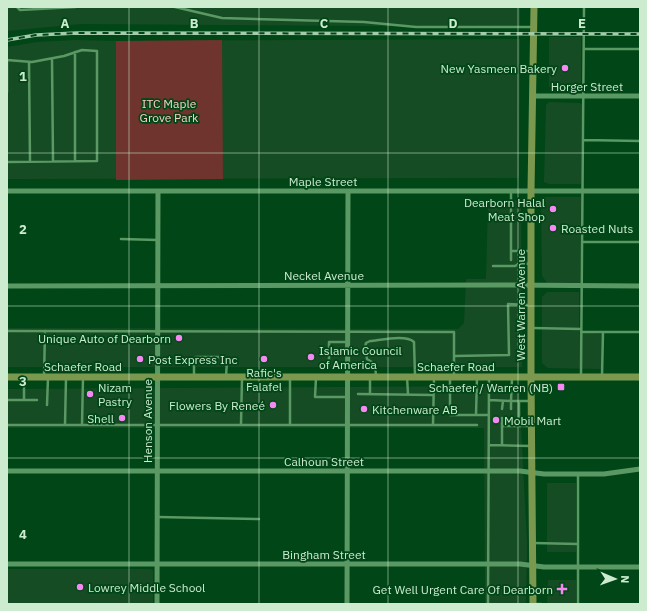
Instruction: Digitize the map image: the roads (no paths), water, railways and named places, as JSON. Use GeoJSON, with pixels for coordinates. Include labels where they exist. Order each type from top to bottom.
{"type":"FeatureCollection","features":[{"type":"Feature","properties":{"kind":"main road","name":"West Warren Avenue"},"geometry":{"type":"LineString","coordinates":[[533,604],[531,286],[535,26],[534,7]]}},
{"type":"Feature","properties":{"kind":"main road","name":"Schaefer Road"},"geometry":{"type":"LineString","coordinates":[[7,377],[640,377]]}},
{"type":"Feature","properties":{"kind":"street","name":"Horger Street"},"geometry":{"type":"LineString","coordinates":[[533,96],[640,96]]}},
{"type":"Feature","properties":{"kind":"street","name":"Maple Street"},"geometry":{"type":"LineString","coordinates":[[7,191],[640,191]]}},
{"type":"Feature","properties":{"kind":"street","name":"Henson Avenue"},"geometry":{"type":"LineString","coordinates":[[157,604],[158,191]]}},
{"type":"Feature","properties":{"kind":"street"},"geometry":{"type":"LineString","coordinates":[[347,604],[348,191]]}},
{"type":"Feature","properties":{"kind":"street","name":"Neckel Avenue"},"geometry":{"type":"LineString","coordinates":[[7,286],[640,286]]}},
{"type":"Feature","properties":{"kind":"street","name":"Calhoun Street"},"geometry":{"type":"LineString","coordinates":[[7,471],[489,471],[604,474],[640,469]]}},
{"type":"Feature","properties":{"kind":"street","name":"Bingham Street"},"geometry":{"type":"LineString","coordinates":[[7,564],[520,564],[544,567],[640,567]]}},
{"type":"Feature","properties":{"kind":"lane"},"geometry":{"type":"LineString","coordinates":[[17,7],[20,10],[76,7]]}},
{"type":"Feature","properties":{"kind":"lane"},"geometry":{"type":"LineString","coordinates":[[175,7],[222,18],[364,22],[416,27],[535,26]]}},
{"type":"Feature","properties":{"kind":"lane"},"geometry":{"type":"LineString","coordinates":[[581,377],[584,7]]}},
{"type":"Feature","properties":{"kind":"lane"},"geometry":{"type":"LineString","coordinates":[[584,49],[640,50]]}},
{"type":"Feature","properties":{"kind":"lane"},"geometry":{"type":"LineString","coordinates":[[7,92],[7,60],[29,62],[52,59],[82,50],[98,51],[97,161],[7,162]]}},
{"type":"Feature","properties":{"kind":"lane"},"geometry":{"type":"LineString","coordinates":[[75,52],[75,161]]}},
{"type":"Feature","properties":{"kind":"lane"},"geometry":{"type":"LineString","coordinates":[[52,59],[53,162]]}},
{"type":"Feature","properties":{"kind":"lane"},"geometry":{"type":"LineString","coordinates":[[29,62],[30,162]]}},
{"type":"Feature","properties":{"kind":"lane"},"geometry":{"type":"LineString","coordinates":[[584,140],[640,141]]}},
{"type":"Feature","properties":{"kind":"lane"},"geometry":{"type":"LineString","coordinates":[[511,191],[511,260]]}},
{"type":"Feature","properties":{"kind":"lane"},"geometry":{"type":"LineString","coordinates":[[121,239],[158,240]]}},
{"type":"Feature","properties":{"kind":"lane"},"geometry":{"type":"LineString","coordinates":[[582,242],[640,242]]}},
{"type":"Feature","properties":{"kind":"lane"},"geometry":{"type":"LineString","coordinates":[[511,252],[532,251]]}},
{"type":"Feature","properties":{"kind":"lane"},"geometry":{"type":"LineString","coordinates":[[493,266],[515,266],[520,263],[532,264]]}},
{"type":"Feature","properties":{"kind":"lane"},"geometry":{"type":"LineString","coordinates":[[454,356],[509,355],[508,304],[531,304]]}},
{"type":"Feature","properties":{"kind":"lane"},"geometry":{"type":"LineString","coordinates":[[531,328],[603,332],[640,332]]}},
{"type":"Feature","properties":{"kind":"lane"},"geometry":{"type":"LineString","coordinates":[[7,331],[454,332],[450,415],[489,415]]}},
{"type":"Feature","properties":{"kind":"lane"},"geometry":{"type":"LineString","coordinates":[[45,331],[47,405]]}},
{"type":"Feature","properties":{"kind":"lane"},"geometry":{"type":"LineString","coordinates":[[602,377],[603,332]]}},
{"type":"Feature","properties":{"kind":"lane"},"geometry":{"type":"LineString","coordinates":[[370,394],[375,364],[367,359],[366,343],[370,341],[401,338],[411,339],[414,342],[415,377]]}},
{"type":"Feature","properties":{"kind":"lane"},"geometry":{"type":"LineString","coordinates":[[329,360],[329,342],[347,342]]}},
{"type":"Feature","properties":{"kind":"lane"},"geometry":{"type":"LineString","coordinates":[[194,377],[194,359],[196,357],[226,358],[226,377]]}},
{"type":"Feature","properties":{"kind":"lane"},"geometry":{"type":"LineString","coordinates":[[24,377],[24,400]]}},
{"type":"Feature","properties":{"kind":"lane"},"geometry":{"type":"LineString","coordinates":[[65,425],[66,377]]}},
{"type":"Feature","properties":{"kind":"lane"},"geometry":{"type":"LineString","coordinates":[[82,425],[83,377]]}},
{"type":"Feature","properties":{"kind":"lane"},"geometry":{"type":"LineString","coordinates":[[241,425],[242,377]]}},
{"type":"Feature","properties":{"kind":"lane"},"geometry":{"type":"LineString","coordinates":[[290,377],[290,425]]}},
{"type":"Feature","properties":{"kind":"lane"},"geometry":{"type":"LineString","coordinates":[[316,377],[315,397],[347,396]]}},
{"type":"Feature","properties":{"kind":"lane"},"geometry":{"type":"LineString","coordinates":[[407,377],[408,394]]}},
{"type":"Feature","properties":{"kind":"lane"},"geometry":{"type":"LineString","coordinates":[[433,425],[434,377]]}},
{"type":"Feature","properties":{"kind":"lane"},"geometry":{"type":"LineString","coordinates":[[476,415],[477,377]]}},
{"type":"Feature","properties":{"kind":"lane"},"geometry":{"type":"LineString","coordinates":[[488,604],[489,377]]}},
{"type":"Feature","properties":{"kind":"lane"},"geometry":{"type":"LineString","coordinates":[[511,409],[512,377]]}},
{"type":"Feature","properties":{"kind":"lane"},"geometry":{"type":"LineString","coordinates":[[358,394],[433,395]]}},
{"type":"Feature","properties":{"kind":"lane"},"geometry":{"type":"LineString","coordinates":[[7,400],[37,400]]}},
{"type":"Feature","properties":{"kind":"lane"},"geometry":{"type":"LineString","coordinates":[[489,400],[531,401]]}},
{"type":"Feature","properties":{"kind":"lane"},"geometry":{"type":"LineString","coordinates":[[502,401],[502,409]]}},
{"type":"Feature","properties":{"kind":"lane"},"geometry":{"type":"LineString","coordinates":[[519,401],[519,426]]}},
{"type":"Feature","properties":{"kind":"lane"},"geometry":{"type":"LineString","coordinates":[[502,418],[502,445]]}},
{"type":"Feature","properties":{"kind":"lane"},"geometry":{"type":"LineString","coordinates":[[511,418],[511,426]]}},
{"type":"Feature","properties":{"kind":"lane"},"geometry":{"type":"LineString","coordinates":[[7,425],[477,425]]}},
{"type":"Feature","properties":{"kind":"lane"},"geometry":{"type":"LineString","coordinates":[[502,426],[532,426]]}},
{"type":"Feature","properties":{"kind":"lane"},"geometry":{"type":"LineString","coordinates":[[489,445],[532,446]]}},
{"type":"Feature","properties":{"kind":"lane"},"geometry":{"type":"LineString","coordinates":[[578,474],[578,604]]}},
{"type":"Feature","properties":{"kind":"lane"},"geometry":{"type":"LineString","coordinates":[[157,517],[259,519]]}},
{"type":"Feature","properties":{"kind":"lane"},"geometry":{"type":"LineString","coordinates":[[532,543],[578,544]]}},
{"type":"Feature","properties":{"kind":"lane"},"geometry":{"type":"LineString","coordinates":[[533,604],[541,604]]}},
{"type":"Feature","properties":{"kind":"railway"},"geometry":{"type":"LineString","coordinates":[[7,40],[36,35],[77,33],[640,34]]}},
{"type":"Feature","properties":{"kind":"place","name":"New Yasmeen Bakery"},"geometry":{"type":"Point","coordinates":[565,68]}},
{"type":"Feature","properties":{"kind":"place","name":"Dearborn Halal Meat Shop"},"geometry":{"type":"Point","coordinates":[553,209]}},
{"type":"Feature","properties":{"kind":"place","name":"Roasted Nuts"},"geometry":{"type":"Point","coordinates":[553,228]}},
{"type":"Feature","properties":{"kind":"place","name":"Unique Auto of Dearborn"},"geometry":{"type":"Point","coordinates":[179,338]}},
{"type":"Feature","properties":{"kind":"place","name":"Islamic Council of America"},"geometry":{"type":"Point","coordinates":[311,357]}},
{"type":"Feature","properties":{"kind":"place","name":"Post Express Inc"},"geometry":{"type":"Point","coordinates":[140,359]}},
{"type":"Feature","properties":{"kind":"place","name":"Rafic's Falafel"},"geometry":{"type":"Point","coordinates":[264,359]}},
{"type":"Feature","properties":{"kind":"place","name":"Schaefer / Warren (NB)"},"geometry":{"type":"Point","coordinates":[561,387]}},
{"type":"Feature","properties":{"kind":"place","name":"Nizam Pastry"},"geometry":{"type":"Point","coordinates":[90,394]}},
{"type":"Feature","properties":{"kind":"place","name":"Flowers By Reneé"},"geometry":{"type":"Point","coordinates":[273,405]}},
{"type":"Feature","properties":{"kind":"place","name":"Kitchenware AB"},"geometry":{"type":"Point","coordinates":[364,409]}},
{"type":"Feature","properties":{"kind":"place","name":"Shell"},"geometry":{"type":"Point","coordinates":[122,418]}},
{"type":"Feature","properties":{"kind":"place","name":"Mobil Mart"},"geometry":{"type":"Point","coordinates":[496,420]}},
{"type":"Feature","properties":{"kind":"place","name":"Lowrey Middle School"},"geometry":{"type":"Point","coordinates":[80,587]}},
{"type":"Feature","properties":{"kind":"place","name":"Get Well Urgent Care Of Dearborn"},"geometry":{"type":"Point","coordinates":[562,589]}},
{"type":"Feature","properties":{"kind":"park label","name":"ITC Maple Grove Park"},"geometry":{"type":"Point","coordinates":[169,110]}}]}
